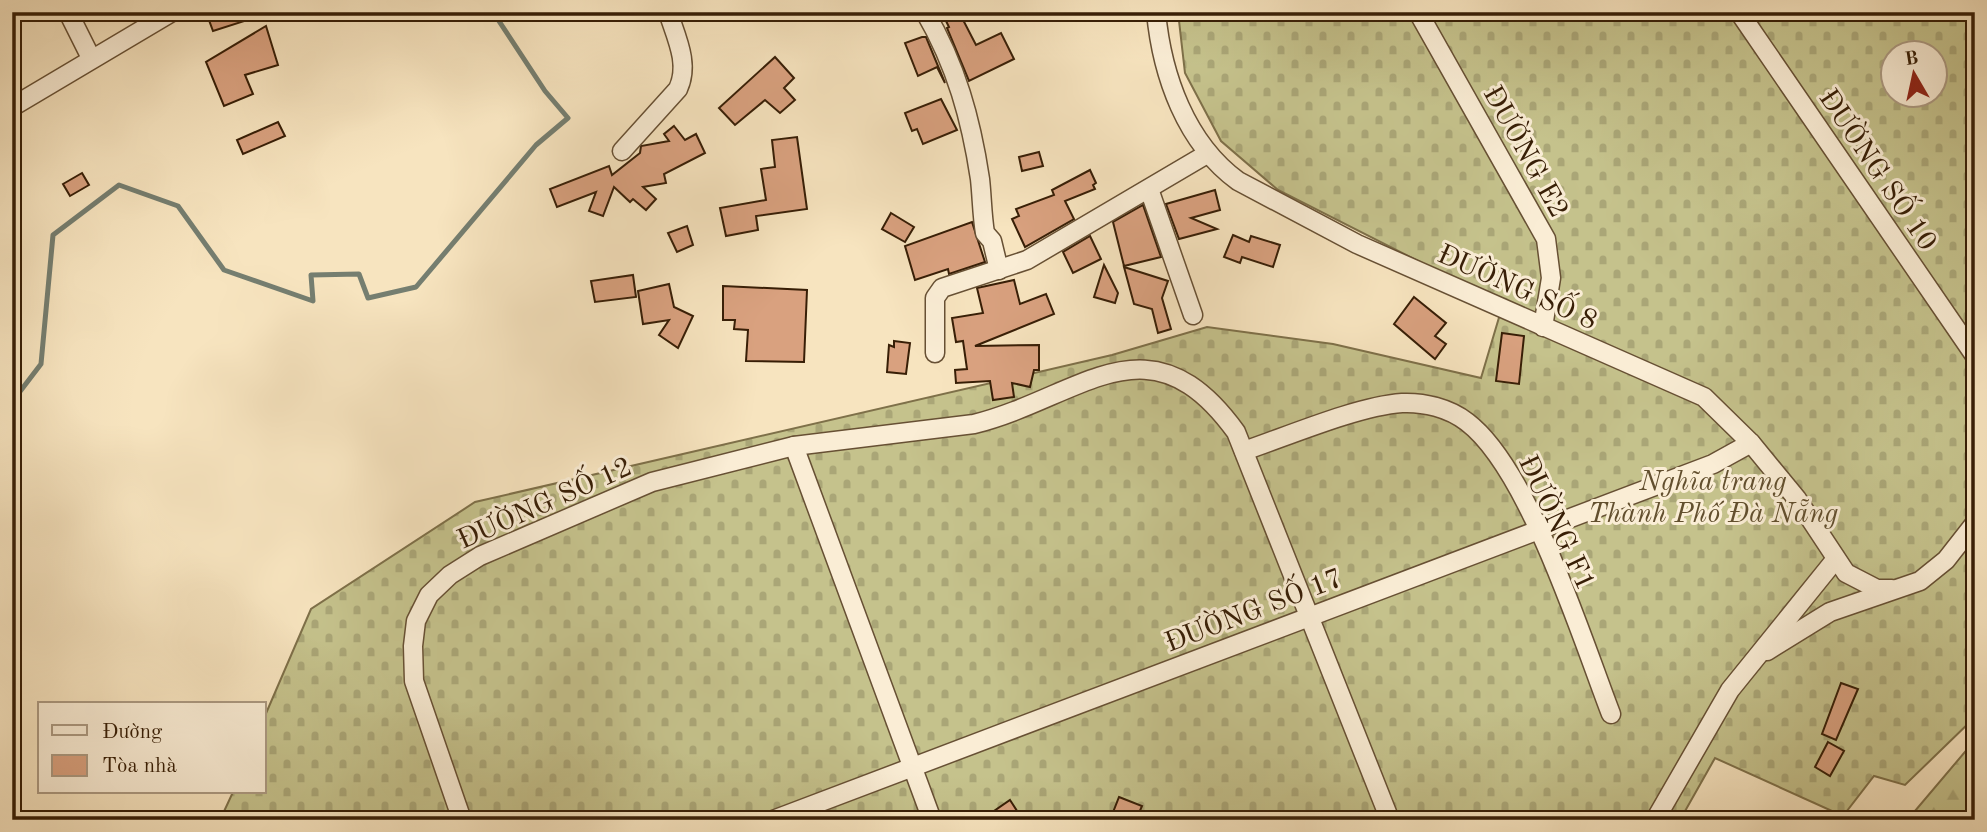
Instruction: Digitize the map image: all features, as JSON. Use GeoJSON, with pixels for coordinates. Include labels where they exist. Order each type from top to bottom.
{"type":"FeatureCollection","features":[{"type":"Feature","properties":{"kind":"street"},"geometry":{"type":"LineString","coordinates":[[68,12],[91,58]]}},
{"type":"Feature","properties":{"kind":"street"},"geometry":{"type":"LineString","coordinates":[[12,107],[172,12]]}},
{"type":"Feature","properties":{"kind":"street"},"geometry":{"type":"LineString","coordinates":[[622,151],[678,89],[683,79],[681,55],[668,12]]}},
{"type":"Feature","properties":{"kind":"street"},"geometry":{"type":"LineString","coordinates":[[925,12],[942,40],[961,89],[978,165],[985,233],[992,241],[999,270]]}},
{"type":"Feature","properties":{"kind":"street","name":"ĐƯỜNG SỐ 8"},"geometry":{"type":"LineString","coordinates":[[1156,12],[1171,85],[1207,155],[1238,181],[1357,244],[1704,397],[1751,443],[1797,499],[1835,560],[1861,583],[1877,589],[1892,589]]}},
{"type":"Feature","properties":{"kind":"street","name":"ĐƯỜNG E2"},"geometry":{"type":"LineString","coordinates":[[1418,12],[1546,239],[1551,278],[1543,327]]}},
{"type":"Feature","properties":{"kind":"street","name":"ĐƯỜNG SỐ 10"},"geometry":{"type":"LineString","coordinates":[[1739,12],[1975,356]]}},
{"type":"Feature","properties":{"kind":"street"},"geometry":{"type":"LineString","coordinates":[[935,353],[935,299],[942,288],[1027,260],[1207,155]]}},
{"type":"Feature","properties":{"kind":"street"},"geometry":{"type":"LineString","coordinates":[[1149,189],[1193,315]]}},
{"type":"Feature","properties":{"kind":"street","name":"ĐƯỜNG SỐ 12"},"geometry":{"type":"LineString","coordinates":[[461,820],[414,681],[413,646],[416,621],[429,595],[450,575],[480,556],[652,482],[794,446],[974,424],[1001,417],[1115,370],[1141,368],[1166,371],[1208,398],[1236,432],[1390,820]]}},
{"type":"Feature","properties":{"kind":"street","name":"ĐƯỜNG F1"},"geometry":{"type":"LineString","coordinates":[[1244,450],[1375,408],[1402,403],[1426,404],[1466,421],[1483,436],[1497,456],[1539,530],[1611,714]]}},
{"type":"Feature","properties":{"kind":"street","name":"ĐƯỜNG SỐ 17"},"geometry":{"type":"LineString","coordinates":[[772,820],[1713,464],[1751,443]]}},
{"type":"Feature","properties":{"kind":"street"},"geometry":{"type":"LineString","coordinates":[[794,446],[932,820]]}},
{"type":"Feature","properties":{"kind":"street"},"geometry":{"type":"LineString","coordinates":[[1750,663],[1830,612],[1920,581],[1933,572],[1975,523]]}},
{"type":"Feature","properties":{"kind":"street"},"geometry":{"type":"LineString","coordinates":[[1655,820],[1730,690],[1835,560]]}},
{"type":"Feature","properties":{"kind":"green space","name":"Nghĩa trang Thành Phố Đà Nẵng"},"geometry":{"type":"Polygon","coordinates":[[[1178,12],[1975,12],[1975,717],[1905,785],[1874,776],[1843,816],[1715,758],[1680,820],[220,820],[232,794],[266,794],[266,713],[311,609],[475,502],[1112,355],[1207,327],[1333,344],[1481,378],[1503,304],[1278,190],[1221,141],[1185,73],[1178,12]]]}},
{"type":"Feature","properties":{"kind":"green space"},"geometry":{"type":"Polygon","coordinates":[[[1975,740],[1975,820],[1904,820],[1915,811],[1975,740]]]}},
{"type":"Feature","properties":{"kind":"building"},"geometry":{"type":"Polygon","coordinates":[[[206,12],[262,12],[263,15],[213,31],[206,12]]]}},
{"type":"Feature","properties":{"kind":"building"},"geometry":{"type":"Polygon","coordinates":[[[960,14],[976,45],[1001,33],[1014,59],[969,81],[946,21],[960,14]]]}},
{"type":"Feature","properties":{"kind":"building"},"geometry":{"type":"Polygon","coordinates":[[[266,26],[278,65],[245,75],[253,94],[224,106],[206,62],[266,26]]]}},
{"type":"Feature","properties":{"kind":"building"},"geometry":{"type":"Polygon","coordinates":[[[926,37],[945,83],[937,67],[918,76],[905,43],[926,37]]]}},
{"type":"Feature","properties":{"kind":"building"},"geometry":{"type":"Polygon","coordinates":[[[775,57],[794,78],[784,88],[795,100],[780,113],[765,100],[735,125],[719,108],[775,57]]]}},
{"type":"Feature","properties":{"kind":"building"},"geometry":{"type":"Polygon","coordinates":[[[941,99],[957,130],[923,144],[917,129],[912,131],[905,113],[941,99]]]}},
{"type":"Feature","properties":{"kind":"building"},"geometry":{"type":"Polygon","coordinates":[[[278,122],[285,136],[243,154],[237,140],[278,122]]]}},
{"type":"Feature","properties":{"kind":"building"},"geometry":{"type":"Polygon","coordinates":[[[674,126],[685,140],[696,134],[705,153],[664,174],[666,183],[643,187],[656,199],[646,210],[633,199],[630,202],[614,187],[603,216],[589,211],[596,192],[557,207],[550,189],[609,166],[612,175],[640,153],[641,146],[669,141],[664,134],[674,126]]]}},
{"type":"Feature","properties":{"kind":"building"},"geometry":{"type":"Polygon","coordinates":[[[797,137],[807,209],[756,216],[758,230],[726,236],[720,208],[766,200],[761,169],[775,167],[772,140],[797,137]]]}},
{"type":"Feature","properties":{"kind":"building"},"geometry":{"type":"Polygon","coordinates":[[[1039,152],[1043,166],[1022,171],[1019,157],[1039,152]]]}},
{"type":"Feature","properties":{"kind":"building"},"geometry":{"type":"Polygon","coordinates":[[[1090,170],[1096,183],[1093,185],[1095,189],[1065,201],[1074,219],[1025,247],[1012,219],[1019,216],[1016,209],[1054,195],[1052,190],[1090,170]]]}},
{"type":"Feature","properties":{"kind":"building"},"geometry":{"type":"Polygon","coordinates":[[[82,173],[89,185],[70,196],[63,184],[82,173]]]}},
{"type":"Feature","properties":{"kind":"building"},"geometry":{"type":"Polygon","coordinates":[[[1215,190],[1220,210],[1191,218],[1217,229],[1179,239],[1166,204],[1215,190]]]}},
{"type":"Feature","properties":{"kind":"building"},"geometry":{"type":"Polygon","coordinates":[[[1143,205],[1161,257],[1124,266],[1113,222],[1143,205]]]}},
{"type":"Feature","properties":{"kind":"building"},"geometry":{"type":"Polygon","coordinates":[[[891,213],[914,227],[905,242],[882,229],[891,213]]]}},
{"type":"Feature","properties":{"kind":"building"},"geometry":{"type":"Polygon","coordinates":[[[972,222],[985,262],[949,274],[948,269],[915,280],[905,246],[972,222]]]}},
{"type":"Feature","properties":{"kind":"building"},"geometry":{"type":"Polygon","coordinates":[[[687,226],[693,245],[677,252],[668,233],[687,226]]]}},
{"type":"Feature","properties":{"kind":"building"},"geometry":{"type":"Polygon","coordinates":[[[1233,235],[1249,242],[1251,236],[1280,245],[1273,267],[1242,257],[1240,263],[1224,257],[1233,235]]]}},
{"type":"Feature","properties":{"kind":"building"},"geometry":{"type":"Polygon","coordinates":[[[1090,236],[1101,259],[1073,273],[1063,252],[1090,236]]]}},
{"type":"Feature","properties":{"kind":"building"},"geometry":{"type":"Polygon","coordinates":[[[1104,265],[1118,293],[1115,303],[1094,297],[1104,265]]]}},
{"type":"Feature","properties":{"kind":"building"},"geometry":{"type":"Polygon","coordinates":[[[1124,267],[1168,281],[1162,298],[1171,329],[1158,333],[1152,309],[1134,304],[1124,267]]]}},
{"type":"Feature","properties":{"kind":"building"},"geometry":{"type":"Polygon","coordinates":[[[633,275],[636,297],[595,302],[591,281],[633,275]]]}},
{"type":"Feature","properties":{"kind":"building"},"geometry":{"type":"Polygon","coordinates":[[[1014,280],[1020,304],[1046,294],[1054,314],[975,346],[1039,345],[1039,370],[1034,370],[1030,387],[1012,383],[1014,397],[993,400],[990,381],[956,383],[955,370],[967,369],[963,341],[956,342],[952,318],[983,313],[977,288],[1014,280]]]}},
{"type":"Feature","properties":{"kind":"building"},"geometry":{"type":"Polygon","coordinates":[[[669,284],[674,307],[693,316],[678,348],[659,335],[669,320],[643,324],[638,291],[669,284]]]}},
{"type":"Feature","properties":{"kind":"building"},"geometry":{"type":"Polygon","coordinates":[[[723,286],[807,290],[804,362],[746,361],[748,330],[734,329],[735,320],[723,320],[723,286]]]}},
{"type":"Feature","properties":{"kind":"building"},"geometry":{"type":"Polygon","coordinates":[[[1414,297],[1446,323],[1435,336],[1446,344],[1435,359],[1394,324],[1414,297]]]}},
{"type":"Feature","properties":{"kind":"building"},"geometry":{"type":"Polygon","coordinates":[[[1502,333],[1524,336],[1519,384],[1496,381],[1502,333]]]}},
{"type":"Feature","properties":{"kind":"building"},"geometry":{"type":"Polygon","coordinates":[[[894,341],[910,343],[906,374],[887,372],[889,345],[894,347],[894,341]]]}},
{"type":"Feature","properties":{"kind":"building"},"geometry":{"type":"Polygon","coordinates":[[[1841,683],[1858,689],[1836,740],[1822,734],[1841,683]]]}},
{"type":"Feature","properties":{"kind":"building"},"geometry":{"type":"Polygon","coordinates":[[[1828,742],[1844,751],[1830,776],[1815,767],[1828,742]]]}},
{"type":"Feature","properties":{"kind":"building"},"geometry":{"type":"Polygon","coordinates":[[[1119,797],[1142,806],[1136,820],[1110,820],[1119,797]]]}},
{"type":"Feature","properties":{"kind":"building"},"geometry":{"type":"Polygon","coordinates":[[[1010,800],[1023,820],[981,820],[1010,800]]]}},
{"type":"Feature","properties":{"kind":"waterway"},"geometry":{"type":"LineString","coordinates":[[12,402],[41,364],[53,235],[119,185],[178,206],[224,270],[313,301],[311,275],[359,274],[368,298],[416,287],[536,145],[568,118],[545,91],[493,12]]}}]}
